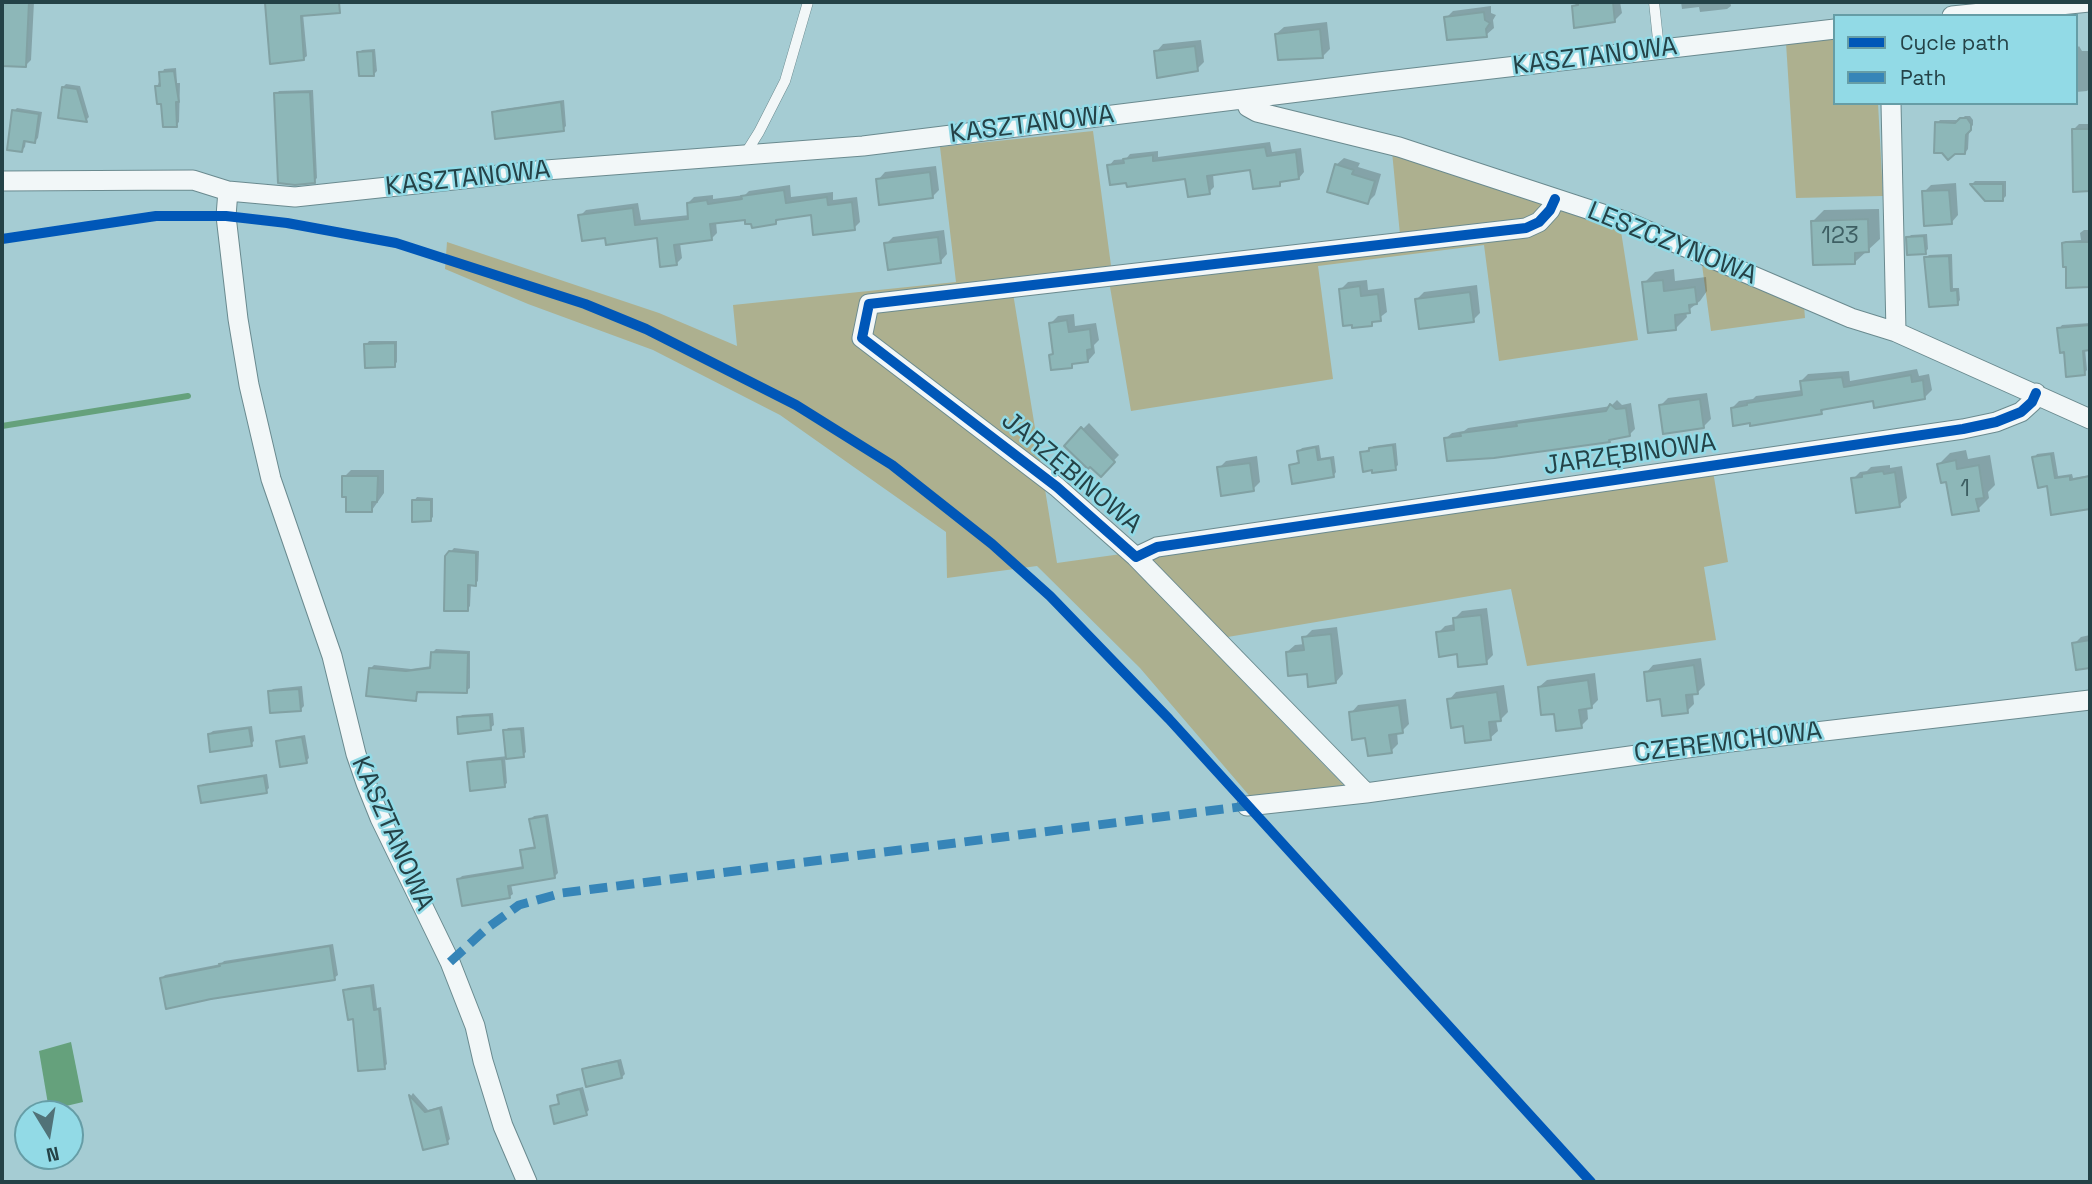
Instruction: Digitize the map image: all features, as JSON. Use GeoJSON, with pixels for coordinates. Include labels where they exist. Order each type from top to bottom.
{"type":"FeatureCollection","features":[{"type":"Feature","properties":{"kind":"street"},"geometry":{"type":"LineString","coordinates":[[1972,14],[2089,2]]}},
{"type":"Feature","properties":{"kind":"street","name":"KASZTANOWA"},"geometry":{"type":"LineString","coordinates":[[2,181],[193,180],[228,191],[295,198],[546,170],[863,146],[1833,29]]}},
{"type":"Feature","properties":{"kind":"street","name":"LESZCZYNOWA"},"geometry":{"type":"LineString","coordinates":[[1247,99],[1248,107],[1257,112],[1399,147],[1627,222],[1851,318],[1896,332],[2090,419]]}},
{"type":"Feature","properties":{"kind":"street"},"geometry":{"type":"LineString","coordinates":[[1891,105],[1896,332]]}},
{"type":"Feature","properties":{"kind":"street","name":"KASZTANOWA"},"geometry":{"type":"LineString","coordinates":[[228,191],[226,216],[238,319],[249,385],[271,479],[332,656],[356,754],[366,783],[380,818],[450,962],[475,1026],[482,1061],[503,1126],[527,1182]]}},
{"type":"Feature","properties":{"kind":"street","name":"JARZĘBINOWA"},"geometry":{"type":"LineString","coordinates":[[1555,199],[1550,210],[1539,222],[1525,228],[869,304],[862,338],[1056,487],[1136,557],[1157,547],[1964,429],[1996,422],[2021,412],[2032,402],[2036,393]]}},
{"type":"Feature","properties":{"kind":"street"},"geometry":{"type":"LineString","coordinates":[[1136,557],[1366,793]]}},
{"type":"Feature","properties":{"kind":"street","name":"CZEREMCHOWA"},"geometry":{"type":"LineString","coordinates":[[1247,806],[1366,793],[1730,742],[2090,700]]}},
{"type":"Feature","properties":{"kind":"lane"},"geometry":{"type":"LineString","coordinates":[[749,155],[749,148],[785,81],[808,2]]}},
{"type":"Feature","properties":{"kind":"lane"},"geometry":{"type":"LineString","coordinates":[[1654,2],[1659,49]]}},
{"type":"Feature","properties":{"kind":"shaded area"},"geometry":{"type":"Polygon","coordinates":[[[1833,38],[1833,105],[1878,105],[1883,196],[1796,198],[1786,43],[1833,38]]]}},
{"type":"Feature","properties":{"kind":"shaded area"},"geometry":{"type":"Polygon","coordinates":[[[1093,131],[1112,273],[1400,235],[1391,141],[1618,212],[1638,340],[1499,361],[1484,245],[1318,266],[1333,379],[1131,411],[1108,275],[1012,287],[1057,563],[1713,471],[1728,562],[1704,567],[1716,640],[1527,666],[1511,589],[1204,641],[1358,800],[1265,814],[1140,668],[1037,566],[947,578],[946,532],[780,415],[653,350],[528,304],[445,269],[447,242],[659,313],[737,346],[733,305],[956,282],[940,147],[1093,131]]]}},
{"type":"Feature","properties":{"kind":"shaded area"},"geometry":{"type":"Polygon","coordinates":[[[1700,250],[1803,293],[1805,318],[1711,331],[1700,250]]]}},
{"type":"Feature","properties":{"kind":"shaded area"},"geometry":{"type":"Polygon","coordinates":[[[71,1042],[83,1100],[47,1100],[39,1051],[71,1042]]]}},
{"type":"Feature","properties":{"kind":"building"},"geometry":{"type":"Polygon","coordinates":[[[2,2],[29,2],[26,67],[2,66],[2,2]]]}},
{"type":"Feature","properties":{"kind":"building"},"geometry":{"type":"Polygon","coordinates":[[[339,2],[340,13],[301,16],[304,60],[270,64],[265,3],[339,2]]]}},
{"type":"Feature","properties":{"kind":"building"},"geometry":{"type":"Polygon","coordinates":[[[1578,2],[1613,2],[1615,22],[1574,28],[1572,6],[1578,5],[1578,2]]]}},
{"type":"Feature","properties":{"kind":"building"},"geometry":{"type":"Polygon","coordinates":[[[1484,12],[1485,20],[1490,23],[1486,29],[1487,37],[1447,40],[1444,17],[1484,12]]]}},
{"type":"Feature","properties":{"kind":"building"},"geometry":{"type":"Polygon","coordinates":[[[1320,29],[1323,58],[1278,60],[1275,34],[1320,29]]]}},
{"type":"Feature","properties":{"kind":"building"},"geometry":{"type":"Polygon","coordinates":[[[1195,46],[1198,71],[1157,78],[1154,51],[1195,46]]]}},
{"type":"Feature","properties":{"kind":"building"},"geometry":{"type":"Polygon","coordinates":[[[373,51],[374,76],[359,76],[357,52],[373,51]]]}},
{"type":"Feature","properties":{"kind":"building"},"geometry":{"type":"Polygon","coordinates":[[[174,71],[179,102],[176,102],[177,127],[163,127],[161,104],[157,104],[155,86],[160,86],[159,72],[174,71]]]}},
{"type":"Feature","properties":{"kind":"building"},"geometry":{"type":"Polygon","coordinates":[[[62,87],[77,89],[87,122],[58,118],[62,87]]]}},
{"type":"Feature","properties":{"kind":"building"},"geometry":{"type":"Polygon","coordinates":[[[310,92],[315,183],[278,183],[274,93],[310,92]]]}},
{"type":"Feature","properties":{"kind":"building"},"geometry":{"type":"Polygon","coordinates":[[[561,102],[564,131],[495,139],[492,112],[561,102]]]}},
{"type":"Feature","properties":{"kind":"building"},"geometry":{"type":"Polygon","coordinates":[[[12,110],[39,114],[35,143],[24,141],[22,152],[7,150],[12,110]]]}},
{"type":"Feature","properties":{"kind":"building"},"geometry":{"type":"Polygon","coordinates":[[[1960,118],[1967,118],[1971,124],[1971,130],[1966,135],[1965,154],[1955,154],[1948,160],[1942,153],[1934,153],[1935,122],[1955,123],[1960,118]]]}},
{"type":"Feature","properties":{"kind":"building"},"geometry":{"type":"Polygon","coordinates":[[[2072,129],[2090,129],[2090,191],[2073,192],[2072,129]]]}},
{"type":"Feature","properties":{"kind":"building"},"geometry":{"type":"Polygon","coordinates":[[[1265,147],[1267,156],[1296,152],[1299,179],[1280,182],[1280,186],[1253,189],[1250,170],[1207,176],[1210,194],[1188,197],[1185,179],[1127,187],[1126,183],[1110,185],[1107,165],[1124,163],[1123,159],[1153,155],[1153,161],[1265,147]]]}},
{"type":"Feature","properties":{"kind":"building"},"geometry":{"type":"Polygon","coordinates":[[[1335,164],[1354,170],[1352,174],[1375,181],[1368,204],[1327,192],[1335,164]]]}},
{"type":"Feature","properties":{"kind":"building"},"geometry":{"type":"Polygon","coordinates":[[[930,172],[933,198],[879,205],[876,179],[930,172]]]}},
{"type":"Feature","properties":{"kind":"building"},"geometry":{"type":"Polygon","coordinates":[[[1970,184],[2003,184],[2003,201],[1985,201],[1970,184]]]}},
{"type":"Feature","properties":{"kind":"building"},"geometry":{"type":"Polygon","coordinates":[[[784,190],[786,203],[827,197],[828,205],[852,202],[855,230],[813,235],[811,215],[776,220],[776,224],[752,228],[751,224],[745,224],[745,220],[710,224],[712,240],[674,245],[677,265],[660,267],[657,238],[606,245],[605,238],[582,241],[578,215],[633,208],[635,225],[688,219],[687,203],[707,200],[708,204],[784,190]]]}},
{"type":"Feature","properties":{"kind":"building"},"geometry":{"type":"Polygon","coordinates":[[[1949,190],[1952,224],[1924,226],[1922,191],[1949,190]]]}},
{"type":"Feature","properties":{"kind":"building"},"geometry":{"type":"Polygon","coordinates":[[[1868,219],[1869,252],[1855,253],[1855,264],[1813,265],[1811,221],[1868,219]]]}},
{"type":"Feature","properties":{"kind":"building"},"geometry":{"type":"Polygon","coordinates":[[[1924,236],[1926,254],[1907,255],[1906,237],[1924,236]]]}},
{"type":"Feature","properties":{"kind":"building"},"geometry":{"type":"Polygon","coordinates":[[[938,237],[941,263],[888,270],[884,243],[938,237]]]}},
{"type":"Feature","properties":{"kind":"building"},"geometry":{"type":"Polygon","coordinates":[[[2090,242],[2090,287],[2066,288],[2062,243],[2090,242]]]}},
{"type":"Feature","properties":{"kind":"building"},"geometry":{"type":"Polygon","coordinates":[[[1949,256],[1951,291],[1957,290],[1958,305],[1929,307],[1924,257],[1949,256]]]}},
{"type":"Feature","properties":{"kind":"building"},"geometry":{"type":"Polygon","coordinates":[[[1663,280],[1664,291],[1695,287],[1697,304],[1689,305],[1690,313],[1675,315],[1676,330],[1648,333],[1642,282],[1663,280]]]}},
{"type":"Feature","properties":{"kind":"building"},"geometry":{"type":"Polygon","coordinates":[[[1360,286],[1361,296],[1378,294],[1381,321],[1372,322],[1372,326],[1343,326],[1339,289],[1360,286]]]}},
{"type":"Feature","properties":{"kind":"building"},"geometry":{"type":"Polygon","coordinates":[[[1470,292],[1474,322],[1419,329],[1415,299],[1470,292]]]}},
{"type":"Feature","properties":{"kind":"building"},"geometry":{"type":"Polygon","coordinates":[[[1067,320],[1069,332],[1090,329],[1092,349],[1087,350],[1088,362],[1072,364],[1072,368],[1051,370],[1049,355],[1053,354],[1049,323],[1067,320]]]}},
{"type":"Feature","properties":{"kind":"building"},"geometry":{"type":"Polygon","coordinates":[[[2090,325],[2090,350],[2083,351],[2085,375],[2066,377],[2064,352],[2060,353],[2057,328],[2090,325]]]}},
{"type":"Feature","properties":{"kind":"building"},"geometry":{"type":"Polygon","coordinates":[[[395,343],[395,367],[365,368],[364,344],[395,343]]]}},
{"type":"Feature","properties":{"kind":"building"},"geometry":{"type":"Polygon","coordinates":[[[1911,375],[1912,382],[1923,380],[1925,399],[1874,408],[1873,401],[1821,410],[1822,414],[1750,426],[1750,423],[1733,426],[1731,408],[1802,395],[1800,381],[1842,377],[1844,387],[1911,375]]]}},
{"type":"Feature","properties":{"kind":"building"},"geometry":{"type":"Polygon","coordinates":[[[1700,399],[1704,428],[1663,434],[1659,405],[1700,399]]]}},
{"type":"Feature","properties":{"kind":"building"},"geometry":{"type":"Polygon","coordinates":[[[1610,404],[1616,409],[1626,408],[1630,436],[1609,440],[1610,442],[1494,458],[1447,461],[1444,438],[1461,436],[1460,433],[1517,426],[1516,423],[1606,411],[1610,404]]]}},
{"type":"Feature","properties":{"kind":"building"},"geometry":{"type":"Polygon","coordinates":[[[1081,427],[1115,462],[1101,477],[1090,467],[1088,469],[1064,446],[1081,427]]]}},
{"type":"Feature","properties":{"kind":"building"},"geometry":{"type":"Polygon","coordinates":[[[1393,445],[1396,470],[1363,472],[1360,452],[1393,445]]]}},
{"type":"Feature","properties":{"kind":"building"},"geometry":{"type":"Polygon","coordinates":[[[1316,447],[1318,460],[1331,458],[1334,477],[1292,484],[1289,465],[1299,463],[1297,451],[1316,447]]]}},
{"type":"Feature","properties":{"kind":"building"},"geometry":{"type":"Polygon","coordinates":[[[2051,454],[2055,478],[2070,476],[2070,480],[2090,476],[2090,509],[2051,515],[2047,486],[2038,488],[2032,457],[2051,454]]]}},
{"type":"Feature","properties":{"kind":"building"},"geometry":{"type":"Polygon","coordinates":[[[1956,460],[1957,469],[1979,465],[1984,498],[1976,499],[1979,511],[1952,515],[1946,482],[1941,483],[1937,464],[1956,460]]]}},
{"type":"Feature","properties":{"kind":"building"},"geometry":{"type":"Polygon","coordinates":[[[1250,463],[1254,491],[1221,496],[1217,467],[1250,463]]]}},
{"type":"Feature","properties":{"kind":"building"},"geometry":{"type":"Polygon","coordinates":[[[1883,471],[1884,474],[1895,472],[1900,507],[1856,513],[1851,478],[1883,471]]]}},
{"type":"Feature","properties":{"kind":"building"},"geometry":{"type":"Polygon","coordinates":[[[342,476],[378,476],[377,502],[372,502],[372,512],[346,512],[346,497],[342,497],[342,476]]]}},
{"type":"Feature","properties":{"kind":"building"},"geometry":{"type":"Polygon","coordinates":[[[412,500],[431,500],[431,521],[412,522],[412,500]]]}},
{"type":"Feature","properties":{"kind":"building"},"geometry":{"type":"Polygon","coordinates":[[[449,551],[476,553],[476,586],[468,585],[468,611],[444,611],[445,556],[449,551]]]}},
{"type":"Feature","properties":{"kind":"building"},"geometry":{"type":"Polygon","coordinates":[[[1481,615],[1487,664],[1458,667],[1457,654],[1439,657],[1436,632],[1454,630],[1453,618],[1481,615]]]}},
{"type":"Feature","properties":{"kind":"building"},"geometry":{"type":"Polygon","coordinates":[[[1331,634],[1336,683],[1308,687],[1307,674],[1288,676],[1286,652],[1304,650],[1302,637],[1331,634]]]}},
{"type":"Feature","properties":{"kind":"building"},"geometry":{"type":"Polygon","coordinates":[[[2090,640],[2090,668],[2076,670],[2072,643],[2090,640]]]}},
{"type":"Feature","properties":{"kind":"building"},"geometry":{"type":"Polygon","coordinates":[[[431,652],[468,653],[467,693],[417,692],[416,701],[366,696],[369,668],[406,671],[430,668],[431,652]]]}},
{"type":"Feature","properties":{"kind":"building"},"geometry":{"type":"Polygon","coordinates":[[[1694,665],[1698,694],[1686,695],[1688,713],[1662,716],[1660,699],[1647,701],[1644,672],[1694,665]]]}},
{"type":"Feature","properties":{"kind":"building"},"geometry":{"type":"Polygon","coordinates":[[[1588,680],[1592,708],[1579,710],[1582,728],[1556,731],[1554,714],[1541,715],[1538,687],[1588,680]]]}},
{"type":"Feature","properties":{"kind":"building"},"geometry":{"type":"Polygon","coordinates":[[[299,689],[301,711],[270,713],[268,691],[299,689]]]}},
{"type":"Feature","properties":{"kind":"building"},"geometry":{"type":"Polygon","coordinates":[[[1497,692],[1501,721],[1489,722],[1491,740],[1465,743],[1463,726],[1451,728],[1447,699],[1497,692]]]}},
{"type":"Feature","properties":{"kind":"building"},"geometry":{"type":"Polygon","coordinates":[[[1399,705],[1403,733],[1389,735],[1392,753],[1368,756],[1365,738],[1352,740],[1349,712],[1399,705]]]}},
{"type":"Feature","properties":{"kind":"building"},"geometry":{"type":"Polygon","coordinates":[[[490,715],[491,730],[458,734],[457,717],[490,715]]]}},
{"type":"Feature","properties":{"kind":"building"},"geometry":{"type":"Polygon","coordinates":[[[249,728],[252,746],[210,752],[208,734],[249,728]]]}},
{"type":"Feature","properties":{"kind":"building"},"geometry":{"type":"Polygon","coordinates":[[[521,729],[524,757],[506,759],[503,730],[521,729]]]}},
{"type":"Feature","properties":{"kind":"building"},"geometry":{"type":"Polygon","coordinates":[[[302,737],[307,763],[280,767],[276,741],[302,737]]]}},
{"type":"Feature","properties":{"kind":"building"},"geometry":{"type":"Polygon","coordinates":[[[502,759],[505,787],[470,791],[467,762],[502,759]]]}},
{"type":"Feature","properties":{"kind":"building"},"geometry":{"type":"Polygon","coordinates":[[[264,776],[267,793],[201,803],[198,786],[264,776]]]}},
{"type":"Feature","properties":{"kind":"building"},"geometry":{"type":"Polygon","coordinates":[[[546,816],[555,878],[508,886],[510,898],[462,906],[457,879],[523,868],[520,850],[535,848],[529,819],[546,816]]]}},
{"type":"Feature","properties":{"kind":"building"},"geometry":{"type":"Polygon","coordinates":[[[330,946],[335,980],[211,999],[166,1009],[160,978],[220,966],[219,964],[330,946]]]}},
{"type":"Feature","properties":{"kind":"building"},"geometry":{"type":"Polygon","coordinates":[[[371,986],[374,1010],[379,1009],[385,1069],[358,1071],[353,1019],[348,1020],[343,990],[371,986]]]}},
{"type":"Feature","properties":{"kind":"building"},"geometry":{"type":"Polygon","coordinates":[[[618,1061],[622,1078],[586,1087],[582,1069],[618,1061]]]}},
{"type":"Feature","properties":{"kind":"building"},"geometry":{"type":"Polygon","coordinates":[[[580,1089],[587,1115],[554,1124],[550,1106],[559,1104],[557,1095],[580,1089]]]}},
{"type":"Feature","properties":{"kind":"building"},"geometry":{"type":"Polygon","coordinates":[[[409,1095],[425,1112],[440,1108],[448,1144],[423,1150],[409,1095]]]}},
{"type":"Feature","properties":{"kind":"waterway"},"geometry":{"type":"LineString","coordinates":[[2,426],[188,396]]}},
{"type":"Feature","properties":{"kind":"marked path"},"geometry":{"type":"LineString","coordinates":[[450,962],[486,929],[519,905],[562,893],[1247,806]]}},
{"type":"Feature","properties":{"kind":"cycle path"},"geometry":{"type":"LineString","coordinates":[[1555,199],[1550,210],[1539,222],[1526,228],[869,304],[862,338],[1057,487],[1136,557],[1157,547],[1963,429],[1996,422],[2021,412],[2032,402],[2036,393]]}},
{"type":"Feature","properties":{"kind":"cycle path"},"geometry":{"type":"LineString","coordinates":[[2,239],[156,216],[226,216],[287,223],[396,243],[585,304],[646,329],[796,405],[892,465],[992,544],[1050,596],[1169,719],[1591,1182]]}}]}
